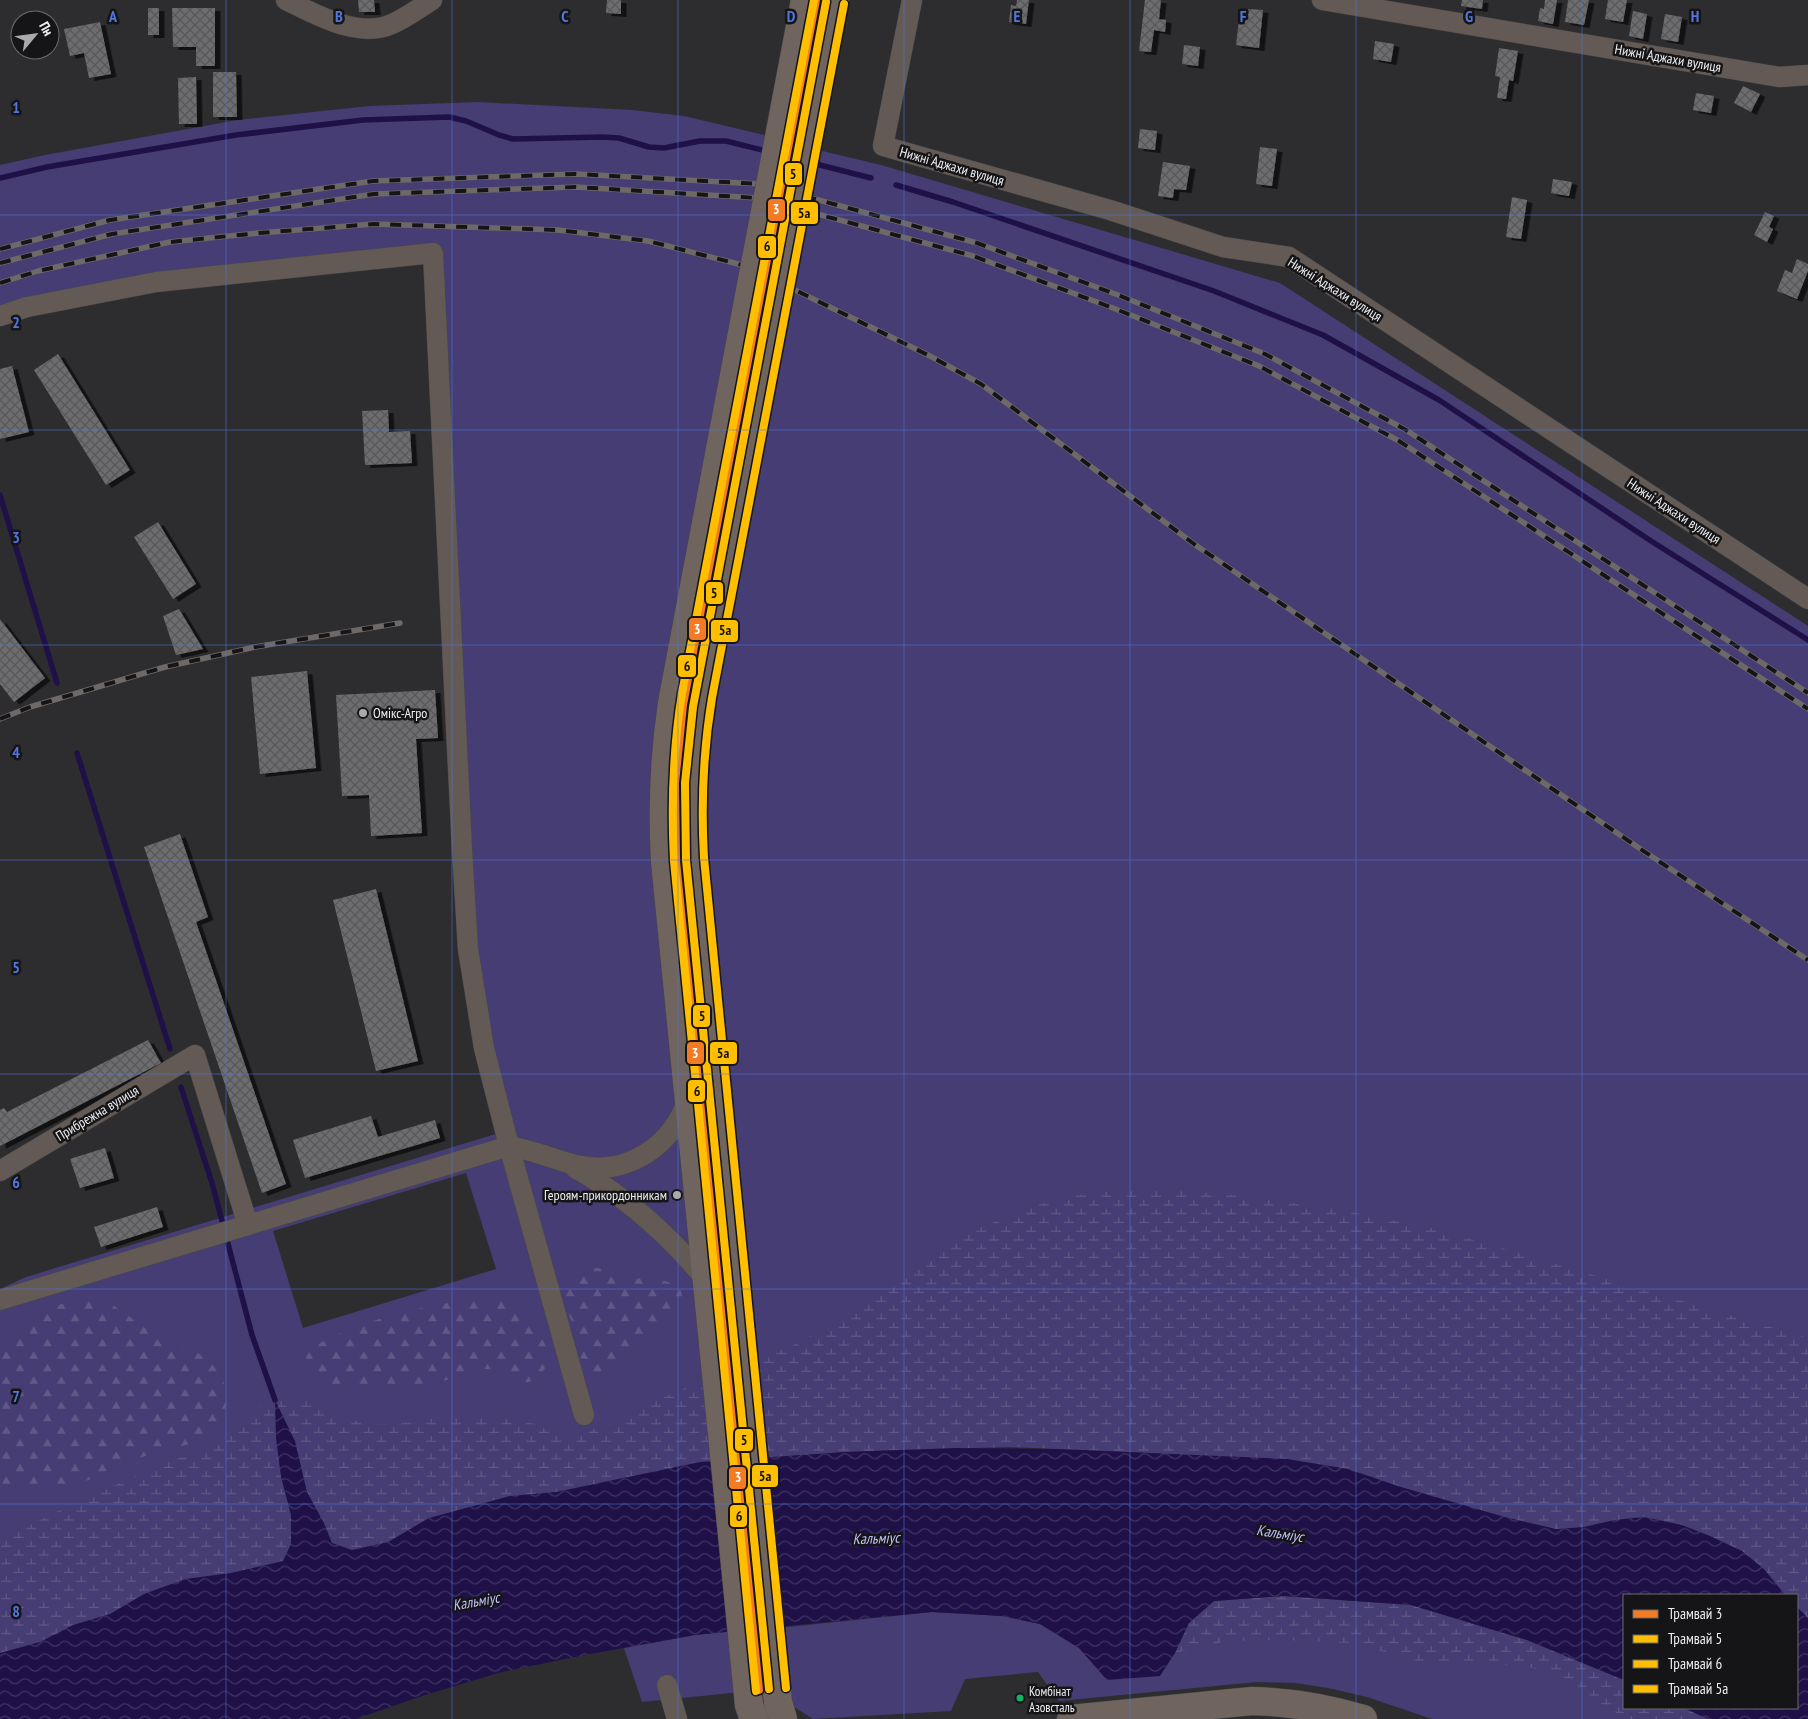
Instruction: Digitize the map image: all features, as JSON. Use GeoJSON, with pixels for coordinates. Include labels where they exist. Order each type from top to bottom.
{"type":"FeatureCollection","features":[{"type":"Feature","properties":{"kind":"highway"},"geometry":{"type":"LineString","coordinates":[[754,1719],[749,1705],[665,861],[663,782],[666,742],[674,691],[805,0]]}},
{"type":"Feature","properties":{"kind":"highway"},"geometry":{"type":"LineString","coordinates":[[783,1719],[780,1712],[777,1688],[695,859],[692,783],[695,746],[703,697],[835,0]]}},
{"type":"Feature","properties":{"kind":"highway"},"geometry":{"type":"LineString","coordinates":[[1071,1719],[1252,1701],[1309,1706],[1364,1719]]}},
{"type":"Feature","properties":{"kind":"street"},"geometry":{"type":"LineString","coordinates":[[286,0],[317,15],[342,24],[366,29],[393,24],[432,0]]}},
{"type":"Feature","properties":{"kind":"street","name":"Нижні Аджахи вулиця"},"geometry":{"type":"LineString","coordinates":[[912,0],[883,146],[1110,210],[1223,247],[1289,257],[1808,599]]}},
{"type":"Feature","properties":{"kind":"street","name":"Нижні Аджахи вулиця"},"geometry":{"type":"LineString","coordinates":[[1322,0],[1779,77],[1808,75]]}},
{"type":"Feature","properties":{"kind":"street"},"geometry":{"type":"LineString","coordinates":[[0,316],[27,307],[156,282],[433,253],[460,820],[468,949],[484,1048],[509,1146],[584,1415]]}},
{"type":"Feature","properties":{"kind":"street","name":"Прибрежна вулиця"},"geometry":{"type":"LineString","coordinates":[[0,1171],[195,1055],[244,1226]]}},
{"type":"Feature","properties":{"kind":"street"},"geometry":{"type":"LineString","coordinates":[[0,1300],[509,1146],[536,1151],[576,1165],[606,1167],[620,1165],[647,1154],[669,1135],[684,1110],[689,1097]]}},
{"type":"Feature","properties":{"kind":"street"},"geometry":{"type":"LineString","coordinates":[[563,1160],[609,1188],[652,1222],[707,1281]]}},
{"type":"Feature","properties":{"kind":"street"},"geometry":{"type":"LineString","coordinates":[[668,1685],[677,1719]]}},
{"type":"Feature","properties":{"kind":"green space"},"geometry":{"type":"Polygon","coordinates":[[[478,102],[632,110],[684,116],[772,137],[665,702],[719,1461],[0,1653],[0,1289],[26,1277],[499,1133],[478,1050],[426,260],[155,288],[0,322],[0,165],[237,120],[370,106],[478,102]],[[466,1173],[273,1231],[303,1328],[496,1269],[466,1173]]]}},
{"type":"Feature","properties":{"kind":"green space"},"geometry":{"type":"Polygon","coordinates":[[[814,149],[881,165],[1280,283],[1808,626],[1808,1618],[1798,1608],[1798,1594],[1784,1594],[752,1362],[699,784],[814,149]]]}},
{"type":"Feature","properties":{"kind":"green space"},"geometry":{"type":"Polygon","coordinates":[[[1140,1188],[1234,1195],[1331,1208],[1437,1229],[1808,1338],[1808,1618],[1798,1608],[1798,1594],[1784,1594],[1742,1551],[1682,1525],[1644,1517],[1614,1520],[1584,1527],[1556,1529],[1505,1517],[1401,1487],[1348,1469],[1287,1459],[1008,1447],[846,1452],[761,1458],[752,1362],[821,1331],[861,1307],[910,1270],[981,1227],[1059,1197],[1140,1188]]]}},
{"type":"Feature","properties":{"kind":"green space"},"geometry":{"type":"Polygon","coordinates":[[[597,1268],[630,1277],[671,1283],[678,1287],[682,1293],[680,1311],[676,1317],[637,1345],[613,1374],[599,1382],[584,1370],[579,1340],[564,1297],[568,1281],[582,1273],[597,1268]]]}},
{"type":"Feature","properties":{"kind":"green space"},"geometry":{"type":"Polygon","coordinates":[[[491,1298],[511,1302],[528,1315],[546,1346],[548,1364],[532,1381],[519,1381],[506,1374],[487,1369],[477,1370],[447,1380],[419,1384],[384,1387],[350,1386],[319,1382],[312,1377],[306,1368],[307,1356],[317,1346],[355,1327],[378,1319],[431,1306],[491,1298]]]}},
{"type":"Feature","properties":{"kind":"green space"},"geometry":{"type":"Polygon","coordinates":[[[88,1300],[110,1303],[147,1329],[170,1342],[194,1350],[209,1361],[221,1375],[227,1393],[225,1412],[211,1432],[189,1444],[135,1459],[107,1473],[75,1485],[0,1491],[0,1348],[44,1312],[71,1302],[88,1300]]]}},
{"type":"Feature","properties":{"kind":"green space"},"geometry":{"type":"Polygon","coordinates":[[[710,1378],[719,1461],[700,1462],[556,1492],[510,1496],[429,1518],[388,1542],[352,1550],[332,1543],[324,1523],[307,1492],[295,1441],[275,1402],[276,1438],[281,1477],[291,1515],[291,1544],[283,1561],[231,1573],[185,1579],[144,1594],[110,1614],[73,1625],[40,1642],[0,1653],[0,1540],[64,1508],[165,1463],[206,1449],[230,1436],[261,1406],[275,1400],[307,1398],[338,1415],[368,1425],[403,1423],[446,1416],[492,1416],[531,1423],[558,1434],[577,1433],[609,1425],[641,1406],[710,1378]]]}},
{"type":"Feature","properties":{"kind":"green space"},"geometry":{"type":"Polygon","coordinates":[[[1284,1596],[1411,1605],[1527,1640],[1623,1680],[1623,1709],[1686,1709],[1708,1719],[1627,1719],[1601,1704],[1569,1679],[1533,1668],[1481,1662],[1420,1662],[1353,1643],[1281,1640],[1226,1641],[1175,1653],[1189,1623],[1214,1601],[1284,1596]]]}},
{"type":"Feature","properties":{"kind":"green space"},"geometry":{"type":"Polygon","coordinates":[[[1214,1601],[1623,1680],[1623,1709],[1686,1709],[1708,1719],[1432,1719],[1367,1697],[1295,1683],[1257,1682],[1059,1701],[1038,1672],[965,1679],[951,1711],[813,1719],[785,1701],[778,1628],[932,1612],[1002,1616],[1040,1624],[1079,1648],[1108,1680],[1189,1623],[1214,1601]]]}},
{"type":"Feature","properties":{"kind":"green space"},"geometry":{"type":"Polygon","coordinates":[[[735,1631],[741,1692],[642,1702],[624,1648],[695,1635],[735,1631]]]}},
{"type":"Feature","properties":{"kind":"water","name":"Кальміус"},"geometry":{"type":"Polygon","coordinates":[[[275,1400],[295,1441],[307,1492],[324,1523],[332,1543],[352,1550],[388,1542],[429,1518],[510,1496],[556,1492],[700,1462],[846,1452],[955,1448],[1057,1449],[1287,1459],[1348,1469],[1401,1487],[1505,1517],[1556,1529],[1584,1527],[1614,1520],[1644,1517],[1682,1525],[1742,1551],[1764,1569],[1784,1594],[1623,1594],[1623,1680],[1527,1640],[1411,1605],[1284,1596],[1214,1601],[1189,1623],[1175,1653],[1160,1676],[1107,1680],[1079,1648],[1040,1624],[1002,1616],[932,1612],[695,1635],[585,1655],[502,1672],[425,1695],[356,1719],[0,1719],[0,1653],[40,1642],[73,1625],[110,1614],[144,1594],[185,1579],[231,1573],[283,1561],[291,1544],[291,1515],[281,1477],[276,1438],[275,1400]]]}},
{"type":"Feature","properties":{"kind":"water"},"geometry":{"type":"Polygon","coordinates":[[[1798,1608],[1808,1618],[1808,1719],[1708,1719],[1686,1709],[1798,1709],[1798,1608]]]}},
{"type":"Feature","properties":{"kind":"building"},"geometry":{"type":"Polygon","coordinates":[[[358,0],[374,0],[375,12],[359,12],[358,0]]]}},
{"type":"Feature","properties":{"kind":"building"},"geometry":{"type":"Polygon","coordinates":[[[607,0],[621,0],[621,14],[606,13],[607,0]]]}},
{"type":"Feature","properties":{"kind":"building"},"geometry":{"type":"Polygon","coordinates":[[[1017,0],[1029,0],[1026,24],[1009,22],[1011,5],[1016,6],[1017,0]]]}},
{"type":"Feature","properties":{"kind":"building"},"geometry":{"type":"Polygon","coordinates":[[[1145,0],[1161,0],[1159,19],[1166,20],[1165,32],[1154,30],[1151,52],[1139,51],[1145,0]]]}},
{"type":"Feature","properties":{"kind":"building"},"geometry":{"type":"Polygon","coordinates":[[[1462,0],[1483,0],[1482,9],[1461,6],[1462,0]]]}},
{"type":"Feature","properties":{"kind":"building"},"geometry":{"type":"Polygon","coordinates":[[[1545,0],[1557,0],[1553,24],[1538,21],[1540,8],[1544,9],[1545,0]]]}},
{"type":"Feature","properties":{"kind":"building"},"geometry":{"type":"Polygon","coordinates":[[[1568,0],[1589,0],[1584,25],[1565,22],[1568,0]]]}},
{"type":"Feature","properties":{"kind":"building"},"geometry":{"type":"Polygon","coordinates":[[[1608,0],[1627,0],[1623,22],[1605,19],[1608,0]]]}},
{"type":"Feature","properties":{"kind":"building"},"geometry":{"type":"Polygon","coordinates":[[[148,8],[159,8],[159,35],[148,35],[148,8]]]}},
{"type":"Feature","properties":{"kind":"building"},"geometry":{"type":"Polygon","coordinates":[[[172,8],[215,8],[215,66],[196,66],[196,47],[173,47],[172,8]]]}},
{"type":"Feature","properties":{"kind":"building"},"geometry":{"type":"Polygon","coordinates":[[[1248,9],[1263,10],[1259,48],[1236,45],[1239,20],[1246,21],[1248,9]]]}},
{"type":"Feature","properties":{"kind":"building"},"geometry":{"type":"Polygon","coordinates":[[[1633,11],[1647,14],[1643,39],[1629,36],[1633,11]]]}},
{"type":"Feature","properties":{"kind":"building"},"geometry":{"type":"Polygon","coordinates":[[[1665,14],[1682,17],[1678,42],[1661,39],[1665,14]]]}},
{"type":"Feature","properties":{"kind":"building"},"geometry":{"type":"Polygon","coordinates":[[[100,22],[111,74],[89,78],[84,53],[70,56],[64,29],[100,22]]]}},
{"type":"Feature","properties":{"kind":"building"},"geometry":{"type":"Polygon","coordinates":[[[1375,41],[1394,44],[1391,62],[1373,59],[1375,41]]]}},
{"type":"Feature","properties":{"kind":"building"},"geometry":{"type":"Polygon","coordinates":[[[1184,45],[1200,47],[1198,66],[1182,64],[1184,45]]]}},
{"type":"Feature","properties":{"kind":"building"},"geometry":{"type":"Polygon","coordinates":[[[1499,48],[1518,51],[1513,81],[1509,80],[1506,99],[1497,98],[1500,77],[1495,76],[1499,48]]]}},
{"type":"Feature","properties":{"kind":"building"},"geometry":{"type":"Polygon","coordinates":[[[213,72],[236,72],[237,117],[213,117],[213,72]]]}},
{"type":"Feature","properties":{"kind":"building"},"geometry":{"type":"Polygon","coordinates":[[[196,77],[197,124],[179,124],[178,78],[196,77]]]}},
{"type":"Feature","properties":{"kind":"building"},"geometry":{"type":"Polygon","coordinates":[[[1743,86],[1760,94],[1751,112],[1734,103],[1743,86]]]}},
{"type":"Feature","properties":{"kind":"building"},"geometry":{"type":"Polygon","coordinates":[[[1696,93],[1714,96],[1711,113],[1693,110],[1696,93]]]}},
{"type":"Feature","properties":{"kind":"building"},"geometry":{"type":"Polygon","coordinates":[[[1140,129],[1157,131],[1155,150],[1138,148],[1140,129]]]}},
{"type":"Feature","properties":{"kind":"building"},"geometry":{"type":"Polygon","coordinates":[[[1260,147],[1277,149],[1272,186],[1256,184],[1260,147]]]}},
{"type":"Feature","properties":{"kind":"building"},"geometry":{"type":"Polygon","coordinates":[[[1163,162],[1190,166],[1186,190],[1174,189],[1173,198],[1158,196],[1163,162]]]}},
{"type":"Feature","properties":{"kind":"building"},"geometry":{"type":"Polygon","coordinates":[[[1553,179],[1572,182],[1569,196],[1551,193],[1553,179]]]}},
{"type":"Feature","properties":{"kind":"building"},"geometry":{"type":"Polygon","coordinates":[[[1512,197],[1527,200],[1521,239],[1506,237],[1512,197]]]}},
{"type":"Feature","properties":{"kind":"building"},"geometry":{"type":"Polygon","coordinates":[[[1765,212],[1774,216],[1769,227],[1773,229],[1767,242],[1754,235],[1765,212]]]}},
{"type":"Feature","properties":{"kind":"building"},"geometry":{"type":"Polygon","coordinates":[[[1797,259],[1808,264],[1808,271],[1797,299],[1777,291],[1785,270],[1792,273],[1797,259]]]}},
{"type":"Feature","properties":{"kind":"building"},"geometry":{"type":"Polygon","coordinates":[[[58,354],[130,470],[106,485],[34,370],[58,354]]]}},
{"type":"Feature","properties":{"kind":"building"},"geometry":{"type":"Polygon","coordinates":[[[12,366],[29,432],[0,439],[0,369],[12,366]]]}},
{"type":"Feature","properties":{"kind":"building"},"geometry":{"type":"Polygon","coordinates":[[[388,410],[389,432],[410,431],[412,463],[365,465],[362,411],[388,410]]]}},
{"type":"Feature","properties":{"kind":"building"},"geometry":{"type":"Polygon","coordinates":[[[158,522],[196,584],[173,599],[134,537],[158,522]]]}},
{"type":"Feature","properties":{"kind":"building"},"geometry":{"type":"Polygon","coordinates":[[[179,609],[203,649],[176,655],[163,616],[179,609]]]}},
{"type":"Feature","properties":{"kind":"building"},"geometry":{"type":"Polygon","coordinates":[[[0,619],[45,678],[14,702],[0,684],[0,619]]]}},
{"type":"Feature","properties":{"kind":"building"},"geometry":{"type":"Polygon","coordinates":[[[307,671],[316,768],[260,774],[251,677],[307,671]]]}},
{"type":"Feature","properties":{"kind":"building"},"geometry":{"type":"Polygon","coordinates":[[[435,690],[438,738],[416,739],[422,833],[371,836],[369,795],[342,796],[336,695],[435,690]]]}},
{"type":"Feature","properties":{"kind":"building"},"geometry":{"type":"Polygon","coordinates":[[[180,834],[208,917],[196,922],[286,1184],[262,1193],[144,847],[180,834]]]}},
{"type":"Feature","properties":{"kind":"building"},"geometry":{"type":"Polygon","coordinates":[[[376,889],[418,1061],[376,1071],[333,900],[376,889]]]}},
{"type":"Feature","properties":{"kind":"building"},"geometry":{"type":"Polygon","coordinates":[[[148,1040],[161,1063],[0,1146],[0,1110],[4,1108],[7,1112],[148,1040]]]}},
{"type":"Feature","properties":{"kind":"building"},"geometry":{"type":"Polygon","coordinates":[[[371,1116],[378,1137],[435,1120],[440,1138],[305,1178],[293,1140],[371,1116]]]}},
{"type":"Feature","properties":{"kind":"building"},"geometry":{"type":"Polygon","coordinates":[[[105,1148],[114,1178],[80,1188],[70,1159],[105,1148]]]}},
{"type":"Feature","properties":{"kind":"building"},"geometry":{"type":"Polygon","coordinates":[[[157,1207],[163,1227],[101,1247],[94,1227],[157,1207]]]}},
{"type":"Feature","properties":{"kind":"waterway"},"geometry":{"type":"LineString","coordinates":[[0,178],[47,167],[236,135],[363,120],[449,117],[466,121],[513,139],[619,138],[649,147],[664,148],[700,141],[726,141],[770,152]]}},
{"type":"Feature","properties":{"kind":"waterway"},"geometry":{"type":"LineString","coordinates":[[812,163],[871,178]]}},
{"type":"Feature","properties":{"kind":"waterway"},"geometry":{"type":"LineString","coordinates":[[896,185],[953,202],[1214,291],[1323,335],[1439,400],[1651,541],[1808,640]]}},
{"type":"Feature","properties":{"kind":"waterway"},"geometry":{"type":"LineString","coordinates":[[0,495],[57,683]]}},
{"type":"Feature","properties":{"kind":"waterway"},"geometry":{"type":"LineString","coordinates":[[77,753],[170,1049]]}},
{"type":"Feature","properties":{"kind":"waterway"},"geometry":{"type":"LineString","coordinates":[[181,1087],[212,1183],[252,1335],[275,1400]]}},
{"type":"Feature","properties":{"kind":"railway"},"geometry":{"type":"LineString","coordinates":[[0,249],[110,220],[373,181],[576,174],[760,184],[977,243],[1118,295],[1265,354],[1406,430],[1808,693]]}},
{"type":"Feature","properties":{"kind":"railway"},"geometry":{"type":"LineString","coordinates":[[0,263],[112,234],[374,194],[576,187],[758,198],[973,256],[1113,308],[1259,366],[1399,441],[1808,709]]}},
{"type":"Feature","properties":{"kind":"railway"},"geometry":{"type":"LineString","coordinates":[[0,283],[38,271],[170,242],[374,224],[558,230],[648,241],[746,266],[930,356],[981,384],[1194,544],[1639,848],[1808,960]]}},
{"type":"Feature","properties":{"kind":"railway"},"geometry":{"type":"LineString","coordinates":[[0,719],[30,707],[165,667],[255,647],[400,623]]}},
{"type":"Feature","properties":{"kind":"tram line","name":"6"},"geometry":{"type":"LineString","coordinates":[[756,1691],[674,861],[674,777],[682,693],[814,0]]}},
{"type":"Feature","properties":{"kind":"tram line","name":"3"},"geometry":{"type":"LineString","coordinates":[[759,1690],[676,861],[675,783],[683,705],[816,0]]}},
{"type":"Feature","properties":{"kind":"tram line","name":"5"},"geometry":{"type":"LineString","coordinates":[[769,1689],[686,860],[685,783],[693,707],[826,2]]}},
{"type":"Feature","properties":{"kind":"tram line","name":"5а"},"geometry":{"type":"LineString","coordinates":[[786,1688],[704,858],[704,778],[712,698],[844,4]]}},
{"type":"Feature","properties":{"kind":"place","name":"Омiкс-Агро"},"geometry":{"type":"Point","coordinates":[363,713]}},
{"type":"Feature","properties":{"kind":"place","name":"Героям-прикордонникам"},"geometry":{"type":"Point","coordinates":[677,1195]}},
{"type":"Feature","properties":{"kind":"place","name":"Комбінат Азовсталь"},"geometry":{"type":"Point","coordinates":[1020,1698]}}]}
